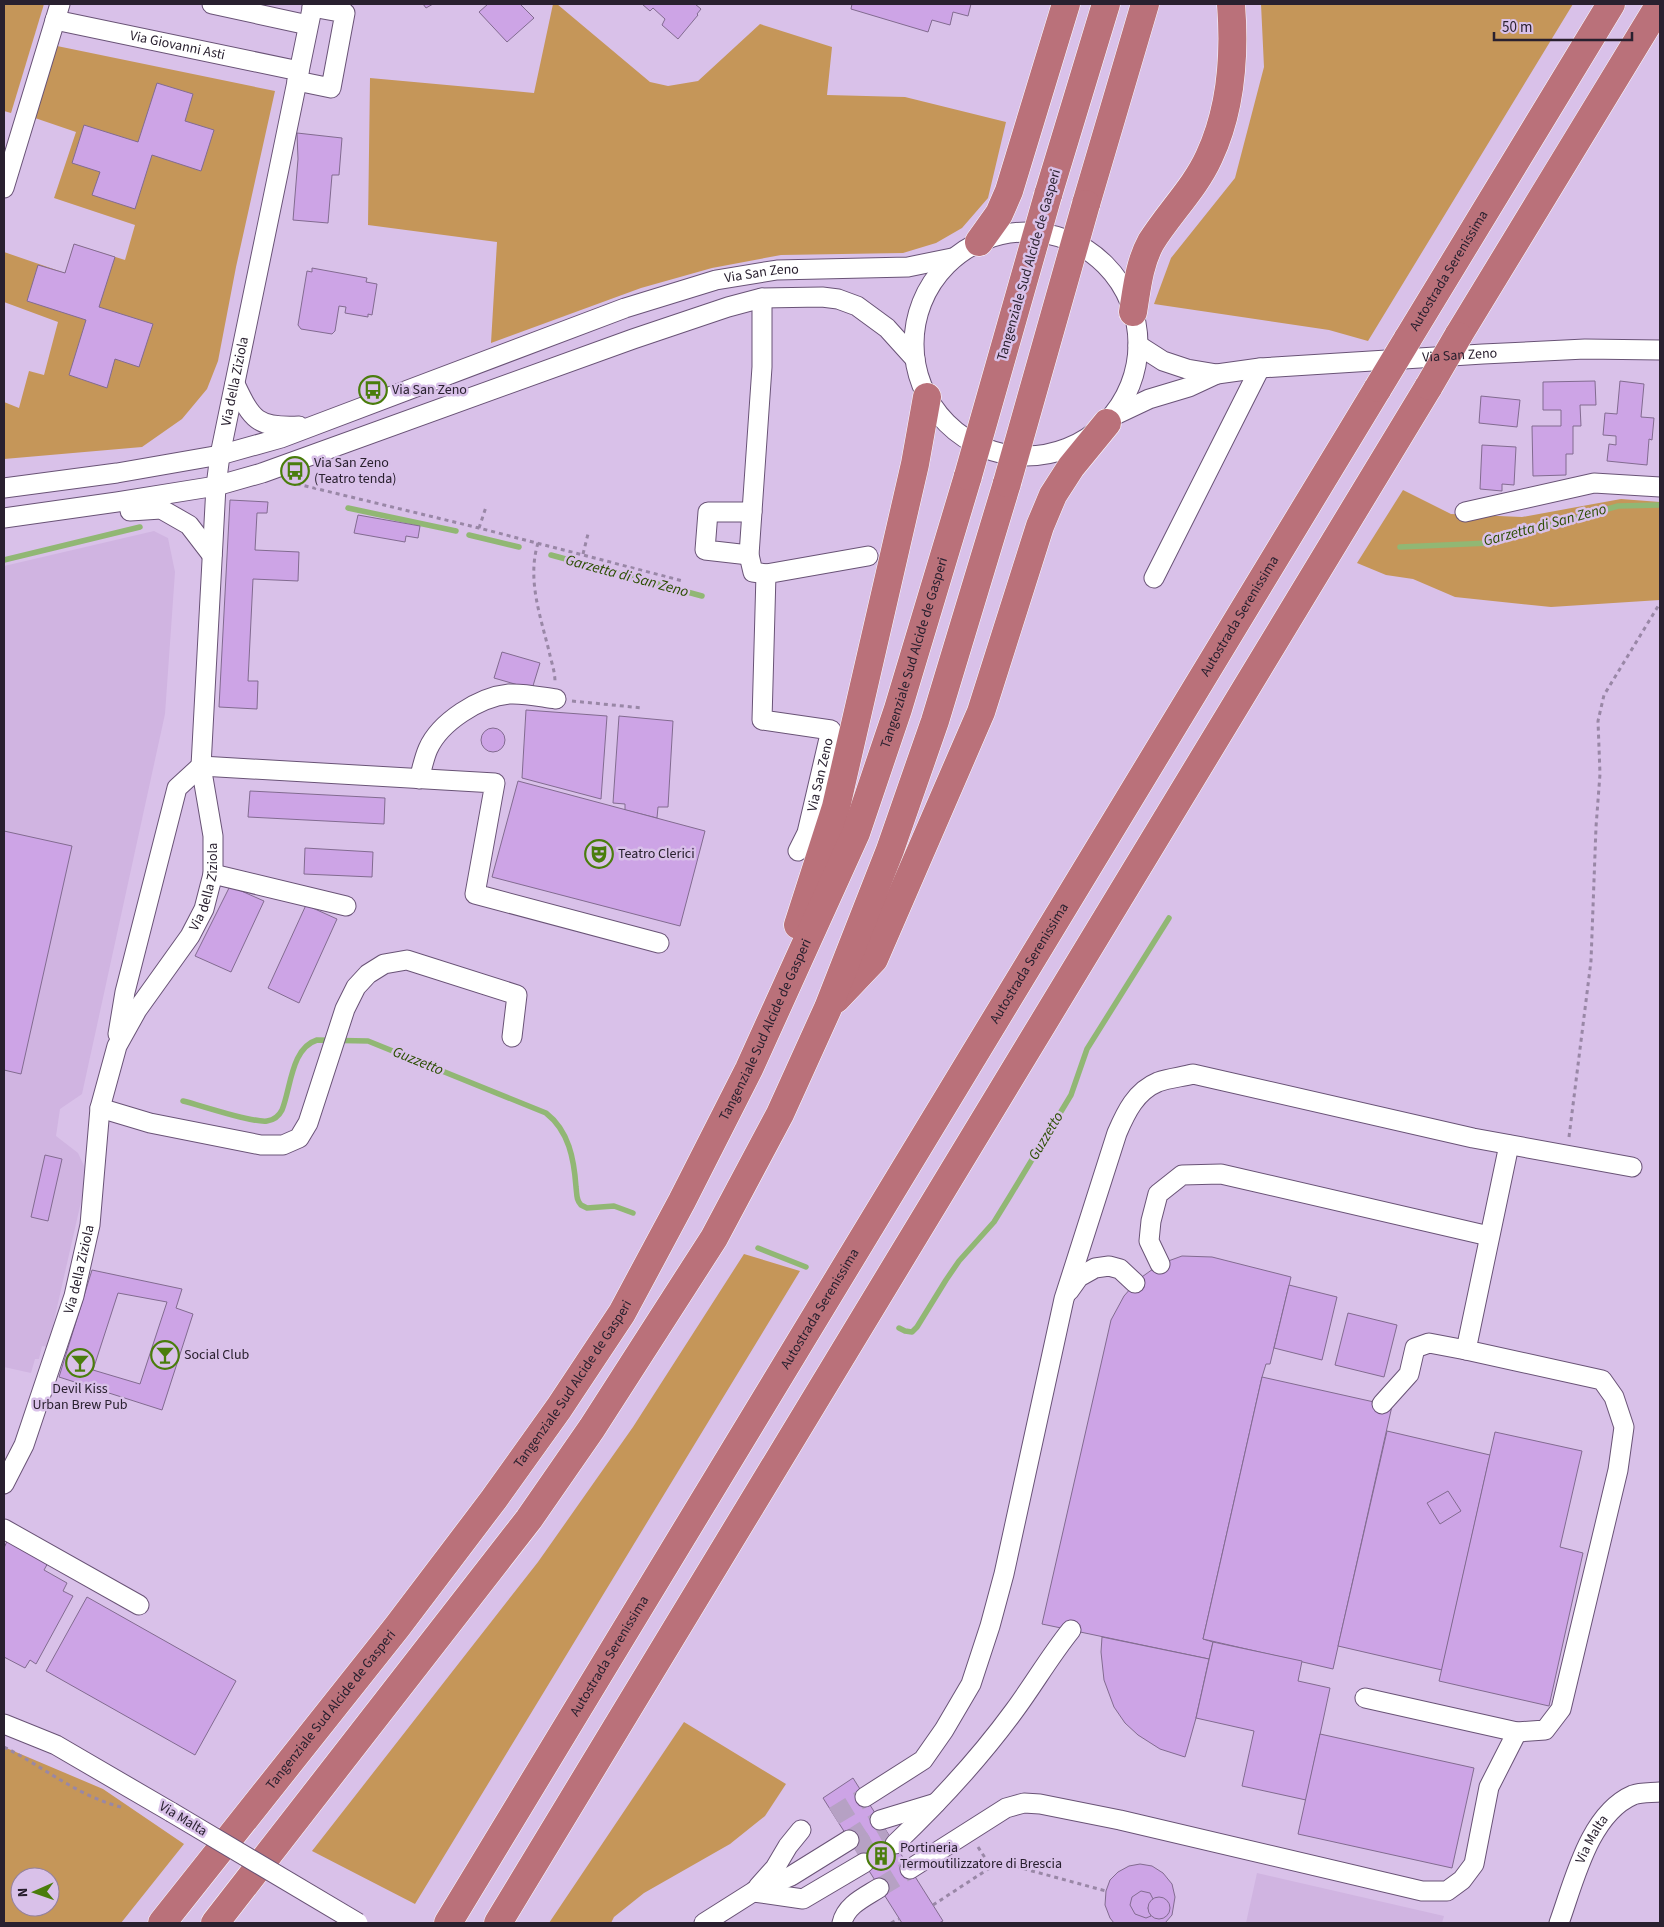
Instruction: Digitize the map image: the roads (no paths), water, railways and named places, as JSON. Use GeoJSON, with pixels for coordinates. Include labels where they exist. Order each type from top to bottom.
{"type":"FeatureCollection","features":[{"type":"Feature","properties":{"kind":"highway"},"geometry":{"type":"LineString","coordinates":[[979,242],[999,214],[1009,191],[1066,4]]}},
{"type":"Feature","properties":{"kind":"highway","name":"Tangenziale Sud Alcide de Gasperi"},"geometry":{"type":"LineString","coordinates":[[162,1923],[397,1628],[494,1499],[559,1408],[622,1313],[682,1202],[749,1069],[856,833],[898,709],[968,476],[1048,195],[1106,4]]}},
{"type":"Feature","properties":{"kind":"highway"},"geometry":{"type":"LineString","coordinates":[[215,1923],[523,1526],[592,1428],[714,1238],[780,1114],[828,1008],[890,850],[932,730],[1007,483],[1086,204],[1146,4]]}},
{"type":"Feature","properties":{"kind":"highway"},"geometry":{"type":"LineString","coordinates":[[1134,312],[1140,270],[1151,243],[1209,157],[1223,116],[1230,79],[1231,4]]}},
{"type":"Feature","properties":{"kind":"highway","name":"Autostrada Serenissima"},"geometry":{"type":"LineString","coordinates":[[448,1923],[1611,4]]}},
{"type":"Feature","properties":{"kind":"highway"},"geometry":{"type":"LineString","coordinates":[[498,1923],[1660,4]]}},
{"type":"Feature","properties":{"kind":"highway"},"geometry":{"type":"LineString","coordinates":[[776,1009],[782,972],[836,807],[915,464],[927,397]]}},
{"type":"Feature","properties":{"kind":"highway"},"geometry":{"type":"LineString","coordinates":[[828,1008],[874,959],[981,712],[1040,526],[1052,496],[1071,467],[1110,419]]}},
{"type":"Feature","properties":{"kind":"street"},"geometry":{"type":"LineString","coordinates":[[212,4],[311,12]]}},
{"type":"Feature","properties":{"kind":"street","name":"Via Giovanni Asti"},"geometry":{"type":"LineString","coordinates":[[4,188],[58,12],[298,76],[331,88],[346,13],[311,12]]}},
{"type":"Feature","properties":{"kind":"street","name":"Via della Ziziola"},"geometry":{"type":"LineString","coordinates":[[117,1046],[137,1010],[190,936],[204,909],[213,874],[213,836],[201,766],[216,486],[220,455],[311,12]]}},
{"type":"Feature","properties":{"kind":"street","name":"Via San Zeno"},"geometry":{"type":"LineString","coordinates":[[4,488],[220,455],[281,438],[625,308],[716,280],[777,270],[908,268],[952,258],[979,242],[994,236],[1023,232],[1053,235],[1092,253],[1124,289],[1134,312],[1138,345],[1135,372],[1126,396],[1110,419],[1088,439],[1064,450],[1032,457],[1011,456],[969,442],[940,417],[927,397],[915,359],[916,321],[927,291],[952,258]]}},
{"type":"Feature","properties":{"kind":"street","name":"Via San Zeno"},"geometry":{"type":"LineString","coordinates":[[4,518],[216,486],[262,473],[633,339],[728,307],[762,298],[822,297],[838,299],[857,306],[887,328],[915,359]]}},
{"type":"Feature","properties":{"kind":"street","name":"Via San Zeno"},"geometry":{"type":"LineString","coordinates":[[749,555],[762,368],[762,298]]}},
{"type":"Feature","properties":{"kind":"street","name":"Via San Zeno"},"geometry":{"type":"LineString","coordinates":[[1138,345],[1163,361],[1217,374]]}},
{"type":"Feature","properties":{"kind":"street","name":"Via San Zeno"},"geometry":{"type":"LineString","coordinates":[[1110,419],[1149,399],[1189,387],[1217,374],[1260,368],[1576,350],[1660,350]]}},
{"type":"Feature","properties":{"kind":"street"},"geometry":{"type":"LineString","coordinates":[[1154,578],[1260,368]]}},
{"type":"Feature","properties":{"kind":"street"},"geometry":{"type":"LineString","coordinates":[[235,384],[247,409],[260,423],[279,427],[312,426]]}},
{"type":"Feature","properties":{"kind":"street"},"geometry":{"type":"LineString","coordinates":[[1465,512],[1594,483],[1660,487]]}},
{"type":"Feature","properties":{"kind":"street"},"geometry":{"type":"LineString","coordinates":[[52,511],[82,517],[125,511],[161,509],[189,525],[212,555]]}},
{"type":"Feature","properties":{"kind":"street"},"geometry":{"type":"LineString","coordinates":[[752,512],[708,512],[704,550],[749,555],[752,572],[766,574],[868,556]]}},
{"type":"Feature","properties":{"kind":"street","name":"Via San Zeno"},"geometry":{"type":"LineString","coordinates":[[766,574],[762,720],[831,730],[807,833],[798,851]]}},
{"type":"Feature","properties":{"kind":"street"},"geometry":{"type":"LineString","coordinates":[[419,779],[428,748],[444,725],[465,711],[486,699],[510,694],[556,699]]}},
{"type":"Feature","properties":{"kind":"street"},"geometry":{"type":"LineString","coordinates":[[201,766],[495,783],[475,894],[658,943]]}},
{"type":"Feature","properties":{"kind":"street","name":"Via della Ziziola"},"geometry":{"type":"LineString","coordinates":[[4,1484],[24,1445],[74,1296],[90,1224],[100,1108],[117,1046],[124,992],[177,788],[201,766]]}},
{"type":"Feature","properties":{"kind":"street"},"geometry":{"type":"LineString","coordinates":[[213,874],[346,906]]}},
{"type":"Feature","properties":{"kind":"street"},"geometry":{"type":"LineString","coordinates":[[100,1108],[150,1123],[260,1145],[283,1145],[299,1138],[308,1123],[345,1009],[356,986],[368,974],[384,964],[407,960],[518,995],[512,1037]]}},
{"type":"Feature","properties":{"kind":"street"},"geometry":{"type":"LineString","coordinates":[[865,1797],[923,1760],[944,1730],[971,1684],[990,1626],[1004,1574],[1064,1298],[1117,1133],[1126,1110],[1139,1095],[1158,1082],[1193,1074],[1463,1136],[1632,1167]]}},
{"type":"Feature","properties":{"kind":"street"},"geometry":{"type":"LineString","coordinates":[[1466,1350],[1509,1145]]}},
{"type":"Feature","properties":{"kind":"street"},"geometry":{"type":"LineString","coordinates":[[1160,1264],[1149,1241],[1151,1221],[1158,1194],[1182,1174],[1221,1174],[1489,1236]]}},
{"type":"Feature","properties":{"kind":"street"},"geometry":{"type":"LineString","coordinates":[[1064,1298],[1079,1277],[1094,1268],[1109,1266],[1120,1268],[1135,1283]]}},
{"type":"Feature","properties":{"kind":"street"},"geometry":{"type":"LineString","coordinates":[[1365,1698],[1517,1732],[1545,1730],[1561,1709],[1618,1470],[1624,1427],[1614,1397],[1602,1380],[1429,1343],[1415,1348],[1408,1374],[1382,1404]]}},
{"type":"Feature","properties":{"kind":"street"},"geometry":{"type":"LineString","coordinates":[[4,1529],[139,1605]]}},
{"type":"Feature","properties":{"kind":"street"},"geometry":{"type":"LineString","coordinates":[[940,1802],[887,1832],[940,1802],[1014,1712],[1057,1647],[1071,1630]]}},
{"type":"Feature","properties":{"kind":"street","name":"Via Malta"},"geometry":{"type":"LineString","coordinates":[[4,1724],[56,1745],[358,1923]]}},
{"type":"Feature","properties":{"kind":"street"},"geometry":{"type":"LineString","coordinates":[[910,1869],[1006,1808],[1024,1803],[1040,1804],[1120,1820],[1422,1891],[1446,1891],[1462,1880],[1474,1864],[1490,1787],[1517,1732]]}},
{"type":"Feature","properties":{"kind":"street","name":"Via Malta"},"geometry":{"type":"LineString","coordinates":[[1559,1923],[1589,1842],[1612,1808],[1634,1794],[1660,1792]]}},
{"type":"Feature","properties":{"kind":"street"},"geometry":{"type":"LineString","coordinates":[[704,1923],[753,1892],[775,1868],[788,1846],[801,1830]]}},
{"type":"Feature","properties":{"kind":"street"},"geometry":{"type":"LineString","coordinates":[[753,1892],[796,1887],[856,1851]]}},
{"type":"Feature","properties":{"kind":"street"},"geometry":{"type":"LineString","coordinates":[[842,1923],[844,1916],[854,1904],[880,1888]]}},
{"type":"Feature","properties":{"kind":"waterway","name":"Garzetta di San Zeno"},"geometry":{"type":"LineString","coordinates":[[1400,547],[1489,543],[1618,506],[1660,505]]}},
{"type":"Feature","properties":{"kind":"waterway","name":"Garzetta di San Zeno"},"geometry":{"type":"LineString","coordinates":[[348,508],[456,531]]}},
{"type":"Feature","properties":{"kind":"waterway","name":"Garzetta di San Zeno"},"geometry":{"type":"LineString","coordinates":[[4,560],[140,527]]}},
{"type":"Feature","properties":{"kind":"waterway","name":"Garzetta di San Zeno"},"geometry":{"type":"LineString","coordinates":[[469,535],[519,547]]}},
{"type":"Feature","properties":{"kind":"waterway","name":"Garzetta di San Zeno"},"geometry":{"type":"LineString","coordinates":[[551,555],[702,596]]}},
{"type":"Feature","properties":{"kind":"waterway","name":"Guzzetto"},"geometry":{"type":"LineString","coordinates":[[899,1328],[912,1332],[917,1327],[959,1261],[994,1222],[1071,1095],[1087,1049],[1169,918]]}},
{"type":"Feature","properties":{"kind":"waterway","name":"Guzzetto"},"geometry":{"type":"LineString","coordinates":[[183,1101],[250,1119],[267,1121],[276,1117],[282,1110],[293,1070],[302,1051],[308,1044],[317,1040],[368,1041],[546,1113],[560,1128],[569,1146],[574,1166],[577,1197],[581,1205],[587,1208],[614,1206],[633,1213]]}},
{"type":"Feature","properties":{"kind":"waterway","name":"Guzzetto"},"geometry":{"type":"LineString","coordinates":[[758,1248],[806,1267]]}},
{"type":"Feature","properties":{"kind":"tunnel"},"geometry":{"type":"LineString","coordinates":[[834,1816],[865,1797]]}},
{"type":"Feature","properties":{"kind":"tunnel"},"geometry":{"type":"LineString","coordinates":[[849,1840],[880,1820]]}},
{"type":"Feature","properties":{"kind":"tunnel"},"geometry":{"type":"LineString","coordinates":[[855,1850],[887,1832]]}},
{"type":"Feature","properties":{"kind":"tunnel"},"geometry":{"type":"LineString","coordinates":[[864,1863],[895,1844]]}},
{"type":"Feature","properties":{"kind":"tunnel"},"geometry":{"type":"LineString","coordinates":[[879,1888],[910,1869]]}},
{"type":"Feature","properties":{"kind":"place","name":"Via San Zeno"},"geometry":{"type":"Point","coordinates":[373,390]}},
{"type":"Feature","properties":{"kind":"place","name":"Via San Zeno (Teatro tenda)"},"geometry":{"type":"Point","coordinates":[295,471]}},
{"type":"Feature","properties":{"kind":"place","name":"Teatro Clerici"},"geometry":{"type":"Point","coordinates":[599,854]}},
{"type":"Feature","properties":{"kind":"place","name":"Social Club"},"geometry":{"type":"Point","coordinates":[165,1355]}},
{"type":"Feature","properties":{"kind":"place","name":"Devil Kiss Urban Brew Pub"},"geometry":{"type":"Point","coordinates":[80,1363]}},
{"type":"Feature","properties":{"kind":"place","name":"Portineria Termoutilizzatore di Brescia"},"geometry":{"type":"Point","coordinates":[881,1856]}}]}
